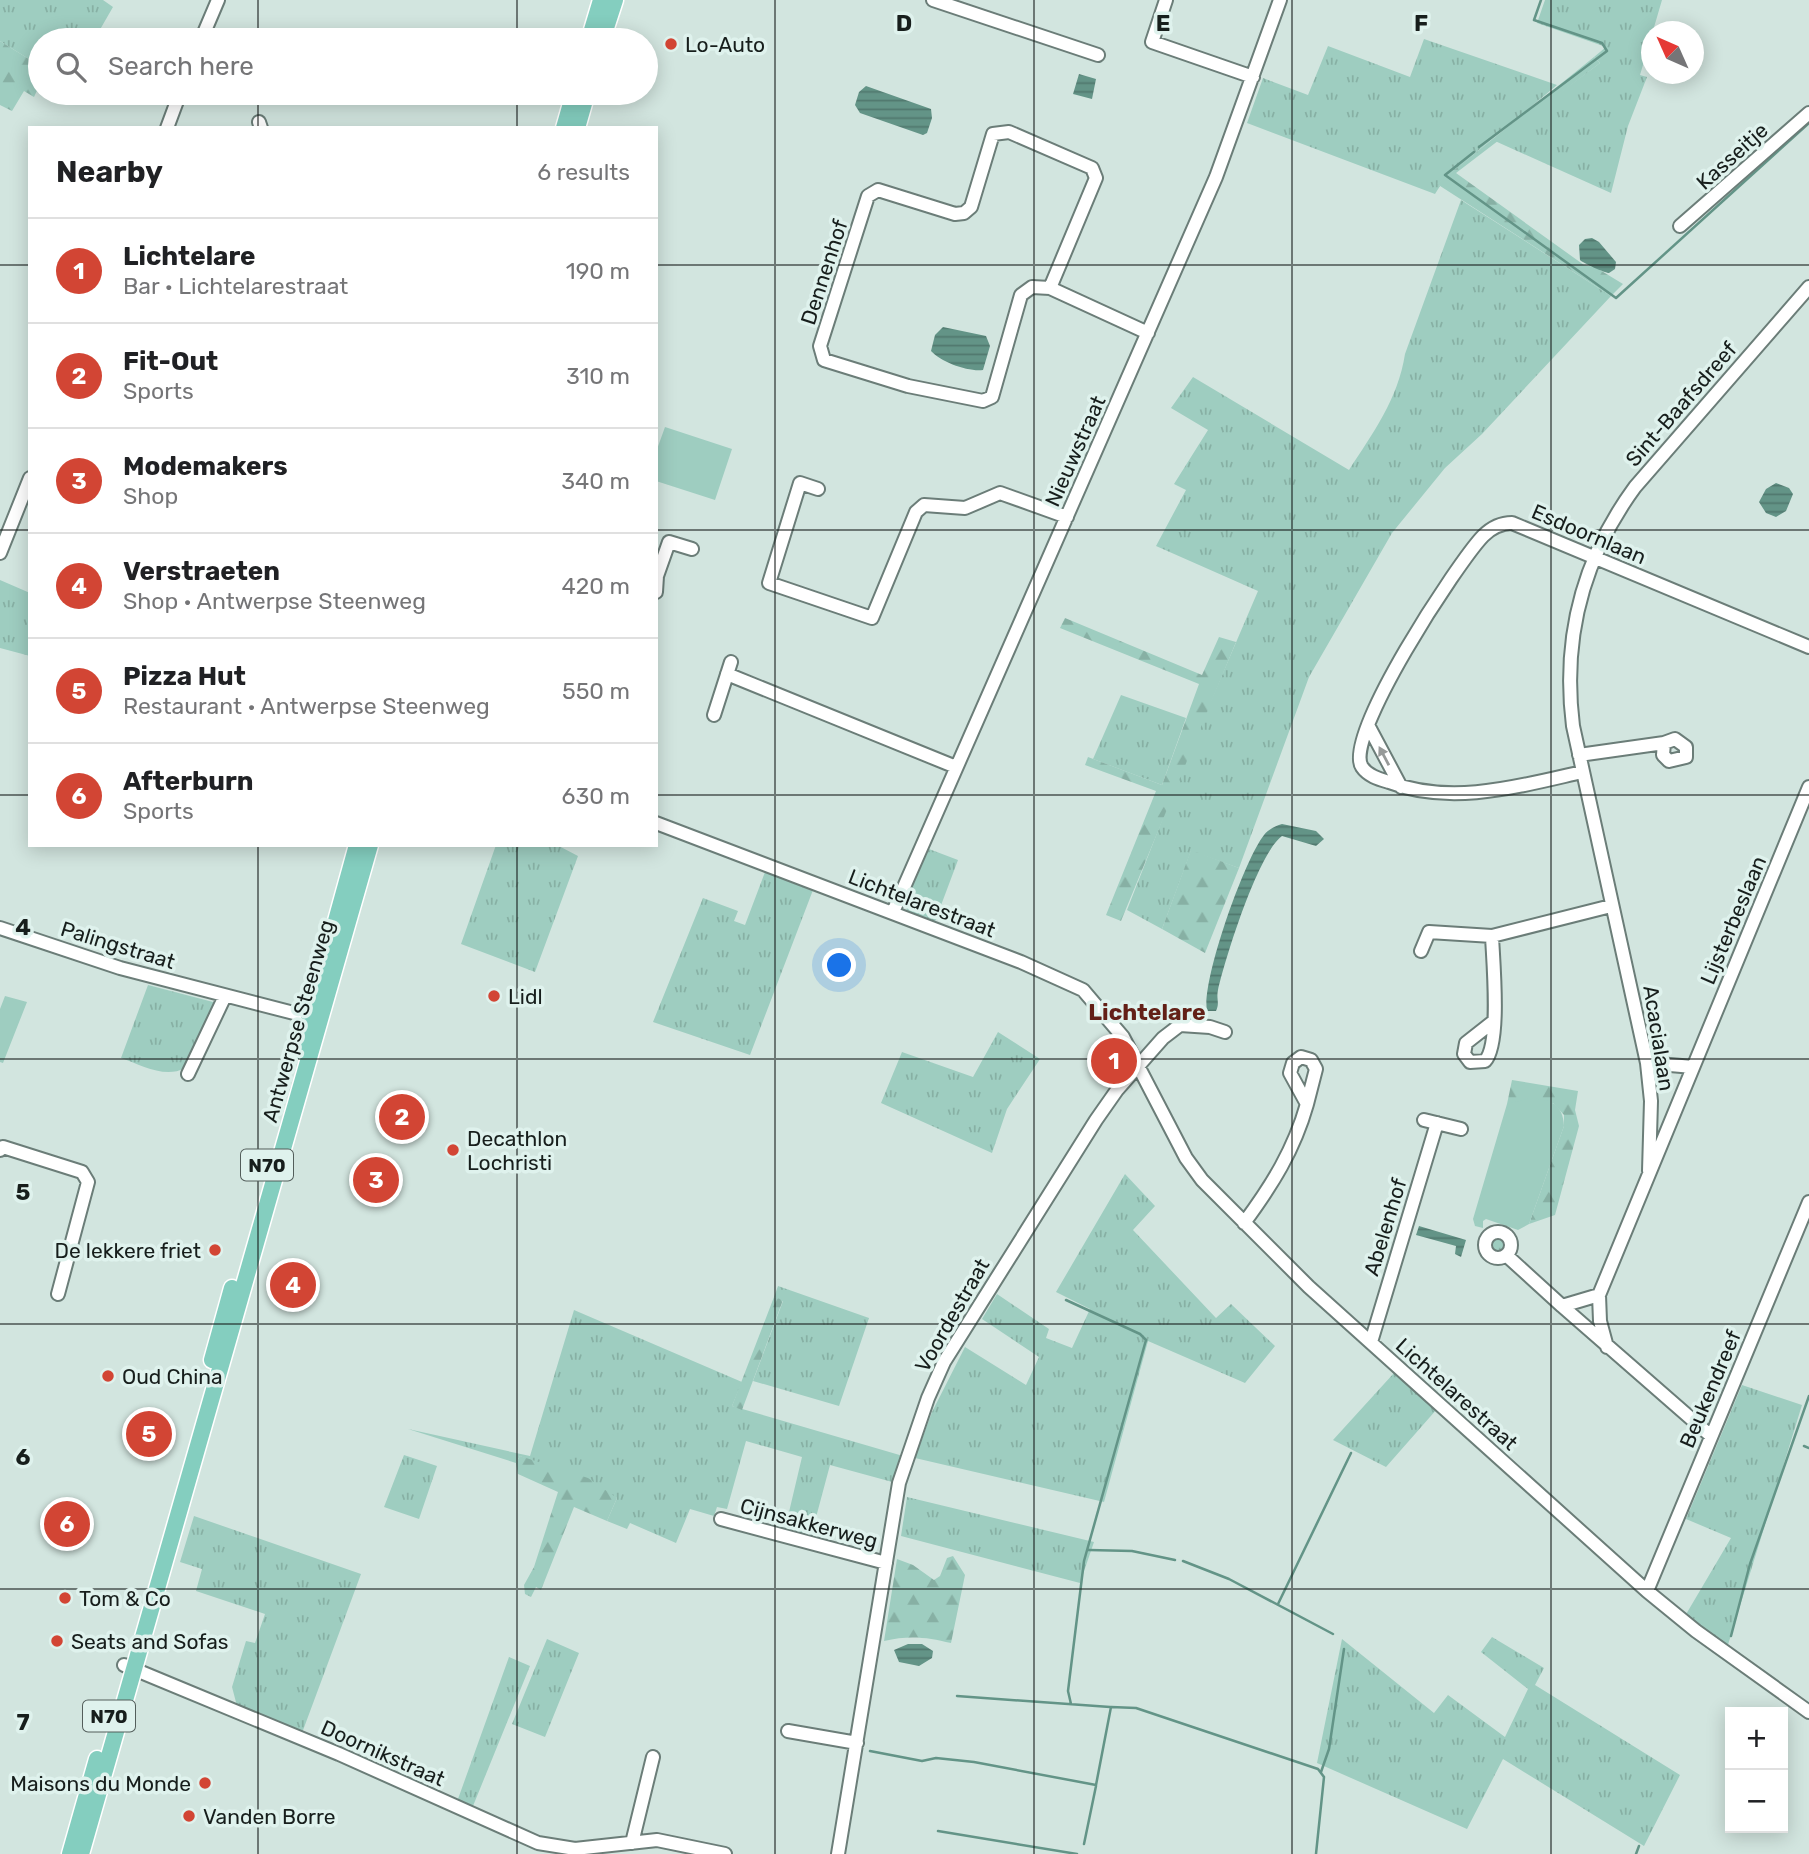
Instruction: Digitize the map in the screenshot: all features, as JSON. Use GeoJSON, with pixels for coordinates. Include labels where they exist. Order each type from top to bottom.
{"type":"FeatureCollection","features":[{"type":"Feature","properties":{"kind":"main road"},"geometry":{"type":"LineString","coordinates":[[593,28],[601,0]]}},
{"type":"Feature","properties":{"kind":"main road"},"geometry":{"type":"LineString","coordinates":[[607,28],[615,0]]}},
{"type":"Feature","properties":{"kind":"main road"},"geometry":{"type":"LineString","coordinates":[[565,126],[571,105]]}},
{"type":"Feature","properties":{"kind":"main road"},"geometry":{"type":"LineString","coordinates":[[578,126],[584,105]]}},
{"type":"Feature","properties":{"kind":"main road","name":"Antwerpse Steenweg"},"geometry":{"type":"LineString","coordinates":[[315,1018],[357,847]]}},
{"type":"Feature","properties":{"kind":"main road","name":"Antwerpse Steenweg"},"geometry":{"type":"LineString","coordinates":[[70,1854],[129,1667],[315,1018],[369,847]]}},
{"type":"Feature","properties":{"kind":"main road","name":"Antwerpse Steenweg"},"geometry":{"type":"LineString","coordinates":[[81,1854],[129,1667]]}},
{"type":"Feature","properties":{"kind":"street"},"geometry":{"type":"LineString","coordinates":[[208,28],[218,0]]}},
{"type":"Feature","properties":{"kind":"street"},"geometry":{"type":"LineString","coordinates":[[933,0],[1098,55]]}},
{"type":"Feature","properties":{"kind":"street"},"geometry":{"type":"LineString","coordinates":[[1166,0],[1152,42],[1253,77]]}},
{"type":"Feature","properties":{"kind":"street","name":"Nieuwstraat"},"geometry":{"type":"LineString","coordinates":[[892,912],[1220,166],[1280,0]]}},
{"type":"Feature","properties":{"kind":"street"},"geometry":{"type":"LineString","coordinates":[[168,126],[176,105]]}},
{"type":"Feature","properties":{"kind":"street","name":"Kasseitje"},"geometry":{"type":"LineString","coordinates":[[1681,226],[1809,113]]}},
{"type":"Feature","properties":{"kind":"street"},"geometry":{"type":"LineString","coordinates":[[985,123],[993,134],[1009,132],[1092,168],[1096,178],[1051,288],[1148,333]]}},
{"type":"Feature","properties":{"kind":"street","name":"Dennenhof"},"geometry":{"type":"LineString","coordinates":[[993,134],[971,207],[964,213],[955,214],[878,190],[868,196],[821,346],[824,360],[908,386],[983,401],[992,397],[1021,295],[1032,287],[1051,288]]}},
{"type":"Feature","properties":{"kind":"street","name":"Sint-Baafsdreef"},"geometry":{"type":"LineString","coordinates":[[1595,557],[1614,516],[1635,486],[1809,286]]}},
{"type":"Feature","properties":{"kind":"street"},"geometry":{"type":"LineString","coordinates":[[818,489],[800,483],[769,583],[872,618],[916,512],[924,505],[965,508],[1000,493],[1067,517]]}},
{"type":"Feature","properties":{"kind":"street"},"geometry":{"type":"LineString","coordinates":[[0,553],[28,485]]}},
{"type":"Feature","properties":{"kind":"street","name":"Esdoornlaan"},"geometry":{"type":"LineString","coordinates":[[1583,772],[1516,787],[1452,794],[1401,787],[1370,775],[1360,765],[1358,751],[1388,679],[1414,635],[1466,559],[1483,536],[1495,527],[1511,523],[1809,647]]}},
{"type":"Feature","properties":{"kind":"street"},"geometry":{"type":"LineString","coordinates":[[658,573],[668,542],[692,549]]}},
{"type":"Feature","properties":{"kind":"street","name":"Acacialaan"},"geometry":{"type":"LineString","coordinates":[[1595,557],[1576,607],[1568,687],[1579,755],[1647,1063],[1651,1101],[1649,1171],[1599,1295],[1600,1321],[1607,1348]]}},
{"type":"Feature","properties":{"kind":"street"},"geometry":{"type":"LineString","coordinates":[[714,715],[729,668],[956,767]]}},
{"type":"Feature","properties":{"kind":"street"},"geometry":{"type":"LineString","coordinates":[[1368,725],[1401,787]]}},
{"type":"Feature","properties":{"kind":"street"},"geometry":{"type":"LineString","coordinates":[[1579,755],[1664,743]]}},
{"type":"Feature","properties":{"kind":"street","name":"Lijsterbeslaan"},"geometry":{"type":"LineString","coordinates":[[1649,1171],[1809,787]]}},
{"type":"Feature","properties":{"kind":"street","name":"Lichtelarestraat"},"geometry":{"type":"LineString","coordinates":[[658,824],[1021,962],[1083,990],[1123,1037],[1193,1169],[1244,1223],[1370,1342],[1647,1591],[1809,1712]]}},
{"type":"Feature","properties":{"kind":"street"},"geometry":{"type":"LineString","coordinates":[[1421,951],[1429,932],[1492,936],[1611,906]]}},
{"type":"Feature","properties":{"kind":"street","name":"Palingstraat"},"geometry":{"type":"LineString","coordinates":[[0,928],[120,968],[315,1018]]}},
{"type":"Feature","properties":{"kind":"street"},"geometry":{"type":"LineString","coordinates":[[1492,936],[1494,1021]]}},
{"type":"Feature","properties":{"kind":"street"},"geometry":{"type":"LineString","coordinates":[[188,1073],[225,996]]}},
{"type":"Feature","properties":{"kind":"street"},"geometry":{"type":"LineString","coordinates":[[1139,1066],[1163,1038],[1180,1025],[1210,1027],[1225,1032]]}},
{"type":"Feature","properties":{"kind":"street"},"geometry":{"type":"LineString","coordinates":[[1647,1063],[1693,1067]]}},
{"type":"Feature","properties":{"kind":"street","name":"Voordestraat"},"geometry":{"type":"LineString","coordinates":[[838,1854],[899,1483],[928,1398],[944,1362],[1096,1120],[1139,1066]]}},
{"type":"Feature","properties":{"kind":"street"},"geometry":{"type":"LineString","coordinates":[[1244,1223],[1287,1159],[1307,1104]]}},
{"type":"Feature","properties":{"kind":"street"},"geometry":{"type":"LineString","coordinates":[[1424,1120],[1461,1129]]}},
{"type":"Feature","properties":{"kind":"street","name":"Abelenhof"},"geometry":{"type":"LineString","coordinates":[[1370,1342],[1437,1123]]}},
{"type":"Feature","properties":{"kind":"street"},"geometry":{"type":"LineString","coordinates":[[0,1150],[3,1147],[82,1172],[88,1182],[58,1294]]}},
{"type":"Feature","properties":{"kind":"street","name":"Beukendreef"},"geometry":{"type":"LineString","coordinates":[[1647,1591],[1809,1202]]}},
{"type":"Feature","properties":{"kind":"street"},"geometry":{"type":"LineString","coordinates":[[1507,1255],[1607,1348],[1711,1436]]}},
{"type":"Feature","properties":{"kind":"street"},"geometry":{"type":"LineString","coordinates":[[1562,1306],[1599,1295]]}},
{"type":"Feature","properties":{"kind":"street","name":"Cijnsakkerweg"},"geometry":{"type":"LineString","coordinates":[[722,1520],[886,1563]]}},
{"type":"Feature","properties":{"kind":"street","name":"Doornikstraat"},"geometry":{"type":"LineString","coordinates":[[129,1667],[538,1843],[575,1849],[671,1841],[725,1854]]}},
{"type":"Feature","properties":{"kind":"street"},"geometry":{"type":"LineString","coordinates":[[788,1731],[856,1742]]}},
{"type":"Feature","properties":{"kind":"street"},"geometry":{"type":"LineString","coordinates":[[632,1843],[653,1757]]}},
{"type":"Feature","properties":{"kind":"green space"},"geometry":{"type":"Polygon","coordinates":[[[0,0],[103,0],[113,7],[101,28],[28,28],[28,58],[0,41],[0,0]]]}},
{"type":"Feature","properties":{"kind":"green space"},"geometry":{"type":"Polygon","coordinates":[[[1545,0],[1662,0],[1656,21],[1641,21],[1640,75],[1641,84],[1644,84],[1628,126],[1611,193],[1495,141],[1600,63],[1594,57],[1606,47],[1537,23],[1545,0]]]}},
{"type":"Feature","properties":{"kind":"green space"},"geometry":{"type":"Polygon","coordinates":[[[1424,39],[1557,85],[1438,184],[1440,186],[1435,194],[1247,123],[1263,78],[1308,95],[1328,46],[1410,77],[1424,39]]]}},
{"type":"Feature","properties":{"kind":"green space"},"geometry":{"type":"Polygon","coordinates":[[[0,41],[28,58],[28,93],[24,91],[12,111],[0,105],[0,41]]]}},
{"type":"Feature","properties":{"kind":"green space"},"geometry":{"type":"Polygon","coordinates":[[[1594,57],[1600,63],[1456,173],[1584,265],[1595,267],[1623,284],[1611,296],[1437,184],[1594,57]]]}},
{"type":"Feature","properties":{"kind":"green space"},"geometry":{"type":"Polygon","coordinates":[[[1461,200],[1611,296],[1482,434],[1445,468],[1392,533],[1309,677],[1239,868],[1191,851],[1162,929],[1127,910],[1184,764],[1258,591],[1156,546],[1186,490],[1174,484],[1208,430],[1171,408],[1193,377],[1349,470],[1391,401],[1405,354],[1461,200]]]}},
{"type":"Feature","properties":{"kind":"green space"},"geometry":{"type":"Polygon","coordinates":[[[665,427],[732,449],[715,500],[658,482],[658,446],[665,427]]]}},
{"type":"Feature","properties":{"kind":"green space"},"geometry":{"type":"Polygon","coordinates":[[[0,580],[28,592],[28,655],[0,648],[0,580]]]}},
{"type":"Feature","properties":{"kind":"green space"},"geometry":{"type":"Polygon","coordinates":[[[1065,618],[1202,675],[1219,637],[1236,642],[1121,921],[1106,915],[1156,791],[1085,765],[1088,757],[1162,785],[1199,684],[1060,628],[1065,618]]]}},
{"type":"Feature","properties":{"kind":"green space"},"geometry":{"type":"Polygon","coordinates":[[[1121,695],[1186,718],[1162,785],[1093,759],[1121,695]]]}},
{"type":"Feature","properties":{"kind":"green space"},"geometry":{"type":"Polygon","coordinates":[[[495,847],[561,847],[578,856],[535,972],[461,944],[495,847]]]}},
{"type":"Feature","properties":{"kind":"green space"},"geometry":{"type":"Polygon","coordinates":[[[929,849],[958,860],[934,924],[908,912],[904,905],[929,849]]]}},
{"type":"Feature","properties":{"kind":"green space"},"geometry":{"type":"Polygon","coordinates":[[[1191,850],[1239,868],[1205,953],[1162,929],[1191,850]]]}},
{"type":"Feature","properties":{"kind":"green space"},"geometry":{"type":"Polygon","coordinates":[[[765,872],[813,890],[750,1055],[653,1022],[703,898],[738,911],[734,921],[745,925],[765,872]]]}},
{"type":"Feature","properties":{"kind":"green space"},"geometry":{"type":"Polygon","coordinates":[[[148,985],[213,1002],[214,1010],[185,1068],[161,1072],[121,1058],[148,985]]]}},
{"type":"Feature","properties":{"kind":"green space"},"geometry":{"type":"Polygon","coordinates":[[[5,996],[27,1002],[3,1063],[0,1062],[0,1009],[5,996]]]}},
{"type":"Feature","properties":{"kind":"green space"},"geometry":{"type":"Polygon","coordinates":[[[998,1032],[1040,1059],[1007,1109],[992,1153],[881,1103],[902,1052],[973,1077],[998,1032]]]}},
{"type":"Feature","properties":{"kind":"green space"},"geometry":{"type":"Polygon","coordinates":[[[1512,1080],[1578,1091],[1575,1110],[1579,1126],[1555,1215],[1529,1224],[1564,1126],[1564,1115],[1553,1103],[1507,1104],[1512,1080]]]}},
{"type":"Feature","properties":{"kind":"green space"},"geometry":{"type":"Polygon","coordinates":[[[1526,1099],[1541,1099],[1552,1103],[1561,1112],[1564,1126],[1529,1224],[1518,1230],[1486,1219],[1483,1221],[1483,1228],[1475,1226],[1473,1219],[1507,1104],[1526,1099]]]}},
{"type":"Feature","properties":{"kind":"green space"},"geometry":{"type":"Polygon","coordinates":[[[1125,1174],[1155,1206],[1133,1230],[1216,1318],[1231,1304],[1275,1346],[1245,1383],[1148,1341],[1104,1502],[915,1458],[932,1412],[965,1347],[1026,1385],[1039,1357],[982,1319],[997,1294],[1049,1329],[1046,1338],[1072,1348],[1090,1309],[1056,1292],[1125,1174]]]}},
{"type":"Feature","properties":{"kind":"green space"},"geometry":{"type":"Polygon","coordinates":[[[1498,1236],[1504,1239],[1507,1245],[1504,1251],[1498,1254],[1492,1251],[1489,1245],[1492,1239],[1498,1236]]]}},
{"type":"Feature","properties":{"kind":"green space"},"geometry":{"type":"Polygon","coordinates":[[[778,1286],[869,1318],[839,1406],[753,1381],[783,1301],[774,1297],[778,1286]]]}},
{"type":"Feature","properties":{"kind":"green space"},"geometry":{"type":"Polygon","coordinates":[[[774,1297],[783,1300],[742,1410],[732,1406],[774,1297]]]}},
{"type":"Feature","properties":{"kind":"green space"},"geometry":{"type":"Polygon","coordinates":[[[574,1310],[742,1382],[732,1406],[903,1456],[896,1483],[830,1465],[811,1536],[785,1529],[802,1457],[746,1441],[727,1509],[717,1507],[714,1516],[690,1509],[676,1543],[630,1523],[627,1529],[607,1521],[617,1498],[520,1456],[516,1463],[408,1429],[530,1456],[574,1310]]]}},
{"type":"Feature","properties":{"kind":"green space"},"geometry":{"type":"Polygon","coordinates":[[[1394,1373],[1437,1409],[1386,1467],[1333,1440],[1394,1373]]]}},
{"type":"Feature","properties":{"kind":"green space"},"geometry":{"type":"Polygon","coordinates":[[[1742,1385],[1802,1405],[1727,1648],[1685,1616],[1731,1538],[1686,1519],[1742,1385]]]}},
{"type":"Feature","properties":{"kind":"green space"},"geometry":{"type":"Polygon","coordinates":[[[404,1455],[437,1466],[419,1519],[384,1507],[404,1455]]]}},
{"type":"Feature","properties":{"kind":"green space"},"geometry":{"type":"Polygon","coordinates":[[[520,1456],[588,1478],[617,1498],[607,1521],[574,1507],[541,1590],[536,1587],[531,1597],[525,1594],[524,1585],[534,1567],[558,1492],[518,1474],[516,1463],[520,1456]]]}},
{"type":"Feature","properties":{"kind":"green space"},"geometry":{"type":"Polygon","coordinates":[[[907,1497],[1094,1542],[1080,1583],[901,1536],[907,1497]]]}},
{"type":"Feature","properties":{"kind":"green space"},"geometry":{"type":"Polygon","coordinates":[[[194,1516],[361,1574],[302,1733],[237,1706],[232,1687],[246,1641],[255,1643],[265,1614],[196,1591],[202,1569],[180,1562],[194,1516]]]}},
{"type":"Feature","properties":{"kind":"green space"},"geometry":{"type":"Polygon","coordinates":[[[953,1556],[965,1575],[951,1643],[918,1638],[884,1641],[897,1559],[913,1565],[934,1580],[940,1576],[947,1558],[953,1556]]]}},
{"type":"Feature","properties":{"kind":"green space"},"geometry":{"type":"Polygon","coordinates":[[[1492,1637],[1544,1668],[1535,1685],[1680,1775],[1644,1846],[1503,1759],[1467,1829],[1317,1763],[1342,1639],[1434,1713],[1448,1695],[1505,1737],[1528,1689],[1481,1652],[1492,1637]]]}},
{"type":"Feature","properties":{"kind":"green space"},"geometry":{"type":"Polygon","coordinates":[[[547,1639],[579,1653],[545,1737],[512,1724],[547,1639]]]}},
{"type":"Feature","properties":{"kind":"green space"},"geometry":{"type":"Polygon","coordinates":[[[509,1657],[530,1666],[473,1806],[458,1799],[509,1657]]]}},
{"type":"Feature","properties":{"kind":"shaded area"},"geometry":{"type":"Polygon","coordinates":[[[1079,74],[1096,79],[1092,99],[1073,94],[1079,74]]]}},
{"type":"Feature","properties":{"kind":"shaded area"},"geometry":{"type":"Polygon","coordinates":[[[866,86],[931,109],[932,118],[927,133],[923,135],[860,113],[855,105],[859,92],[866,86]]]}},
{"type":"Feature","properties":{"kind":"shaded area"},"geometry":{"type":"Polygon","coordinates":[[[1592,238],[1599,242],[1616,262],[1615,269],[1609,273],[1580,260],[1579,245],[1585,239],[1592,238]]]}},
{"type":"Feature","properties":{"kind":"shaded area"},"geometry":{"type":"Polygon","coordinates":[[[943,327],[986,336],[990,346],[983,370],[955,365],[931,351],[935,335],[943,327]]]}},
{"type":"Feature","properties":{"kind":"shaded area"},"geometry":{"type":"Polygon","coordinates":[[[1776,483],[1789,488],[1793,494],[1786,511],[1776,517],[1766,513],[1759,502],[1766,489],[1776,483]]]}},
{"type":"Feature","properties":{"kind":"shaded area"},"geometry":{"type":"Polygon","coordinates":[[[1282,824],[1316,831],[1324,839],[1316,846],[1282,836],[1273,846],[1253,884],[1235,932],[1218,990],[1216,1011],[1207,1011],[1207,996],[1217,949],[1246,869],[1264,835],[1282,824]]]}},
{"type":"Feature","properties":{"kind":"shaded area"},"geometry":{"type":"Polygon","coordinates":[[[1419,1226],[1466,1240],[1461,1257],[1455,1254],[1456,1246],[1416,1235],[1419,1226]]]}},
{"type":"Feature","properties":{"kind":"shaded area"},"geometry":{"type":"Polygon","coordinates":[[[908,1644],[922,1644],[933,1651],[932,1658],[919,1666],[899,1662],[894,1650],[908,1644]]]}},
{"type":"Feature","properties":{"kind":"waterway"},"geometry":{"type":"LineString","coordinates":[[1479,147],[1607,51],[1602,43],[1534,20],[1541,0]]}},
{"type":"Feature","properties":{"kind":"waterway"},"geometry":{"type":"LineString","coordinates":[[1474,152],[1445,175],[1616,298],[1809,123]]}},
{"type":"Feature","properties":{"kind":"waterway"},"geometry":{"type":"LineString","coordinates":[[1066,1300],[1140,1334],[1146,1340],[1084,1561],[1068,1691],[1071,1704]]}},
{"type":"Feature","properties":{"kind":"waterway"},"geometry":{"type":"LineString","coordinates":[[1731,1636],[1750,1564],[1809,1396]]}},
{"type":"Feature","properties":{"kind":"waterway"},"geometry":{"type":"LineString","coordinates":[[1804,1446],[1809,1448]]}},
{"type":"Feature","properties":{"kind":"waterway"},"geometry":{"type":"LineString","coordinates":[[1278,1604],[1351,1453]]}},
{"type":"Feature","properties":{"kind":"waterway"},"geometry":{"type":"LineString","coordinates":[[1089,1550],[1132,1551],[1175,1560]]}},
{"type":"Feature","properties":{"kind":"waterway"},"geometry":{"type":"LineString","coordinates":[[1183,1561],[1229,1579],[1333,1634]]}},
{"type":"Feature","properties":{"kind":"waterway"},"geometry":{"type":"LineString","coordinates":[[1321,1772],[1329,1749],[1344,1649]]}},
{"type":"Feature","properties":{"kind":"waterway"},"geometry":{"type":"LineString","coordinates":[[957,1696],[1110,1707]]}},
{"type":"Feature","properties":{"kind":"waterway"},"geometry":{"type":"LineString","coordinates":[[870,1751],[922,1761],[936,1758],[974,1762],[1096,1785],[1111,1707],[1136,1708],[1318,1769],[1324,1777],[1316,1854]]}},
{"type":"Feature","properties":{"kind":"waterway"},"geometry":{"type":"LineString","coordinates":[[1084,1844],[1096,1786]]}},
{"type":"Feature","properties":{"kind":"waterway"},"geometry":{"type":"LineString","coordinates":[[938,1831],[1077,1854]]}},
{"type":"Feature","properties":{"kind":"waterway"},"geometry":{"type":"LineString","coordinates":[[1636,1854],[1639,1846]]}},
{"type":"Feature","properties":{"kind":"place","name":"Lo-Auto"},"geometry":{"type":"Point","coordinates":[671,44]}},
{"type":"Feature","properties":{"kind":"place","name":"Lidl"},"geometry":{"type":"Point","coordinates":[494,996]}},
{"type":"Feature","properties":{"kind":"place","name":"Lichtelare"},"geometry":{"type":"Point","coordinates":[1114,1061]}},
{"type":"Feature","properties":{"kind":"place","name":"Fit-Out"},"geometry":{"type":"Point","coordinates":[402,1117]}},
{"type":"Feature","properties":{"kind":"place","name":"Decathlon Lochristi"},"geometry":{"type":"Point","coordinates":[453,1150]}},
{"type":"Feature","properties":{"kind":"place","name":"Modemakers"},"geometry":{"type":"Point","coordinates":[376,1180]}},
{"type":"Feature","properties":{"kind":"place","name":"De lekkere friet"},"geometry":{"type":"Point","coordinates":[215,1250]}},
{"type":"Feature","properties":{"kind":"place","name":"Verstraeten"},"geometry":{"type":"Point","coordinates":[293,1285]}},
{"type":"Feature","properties":{"kind":"place","name":"Oud China"},"geometry":{"type":"Point","coordinates":[108,1376]}},
{"type":"Feature","properties":{"kind":"place","name":"Pizza Hut"},"geometry":{"type":"Point","coordinates":[149,1434]}},
{"type":"Feature","properties":{"kind":"place","name":"Afterburn"},"geometry":{"type":"Point","coordinates":[67,1524]}},
{"type":"Feature","properties":{"kind":"place","name":"Tom & Co"},"geometry":{"type":"Point","coordinates":[65,1598]}},
{"type":"Feature","properties":{"kind":"place","name":"Seats and Sofas"},"geometry":{"type":"Point","coordinates":[57,1641]}},
{"type":"Feature","properties":{"kind":"place","name":"Maisons du Monde"},"geometry":{"type":"Point","coordinates":[205,1783]}},
{"type":"Feature","properties":{"kind":"place","name":"Vanden Borre"},"geometry":{"type":"Point","coordinates":[189,1816]}},
{"type":"Feature","properties":{"kind":"district","name":"Lichtelare"},"geometry":{"type":"Point","coordinates":[1147,1012]}}]}
